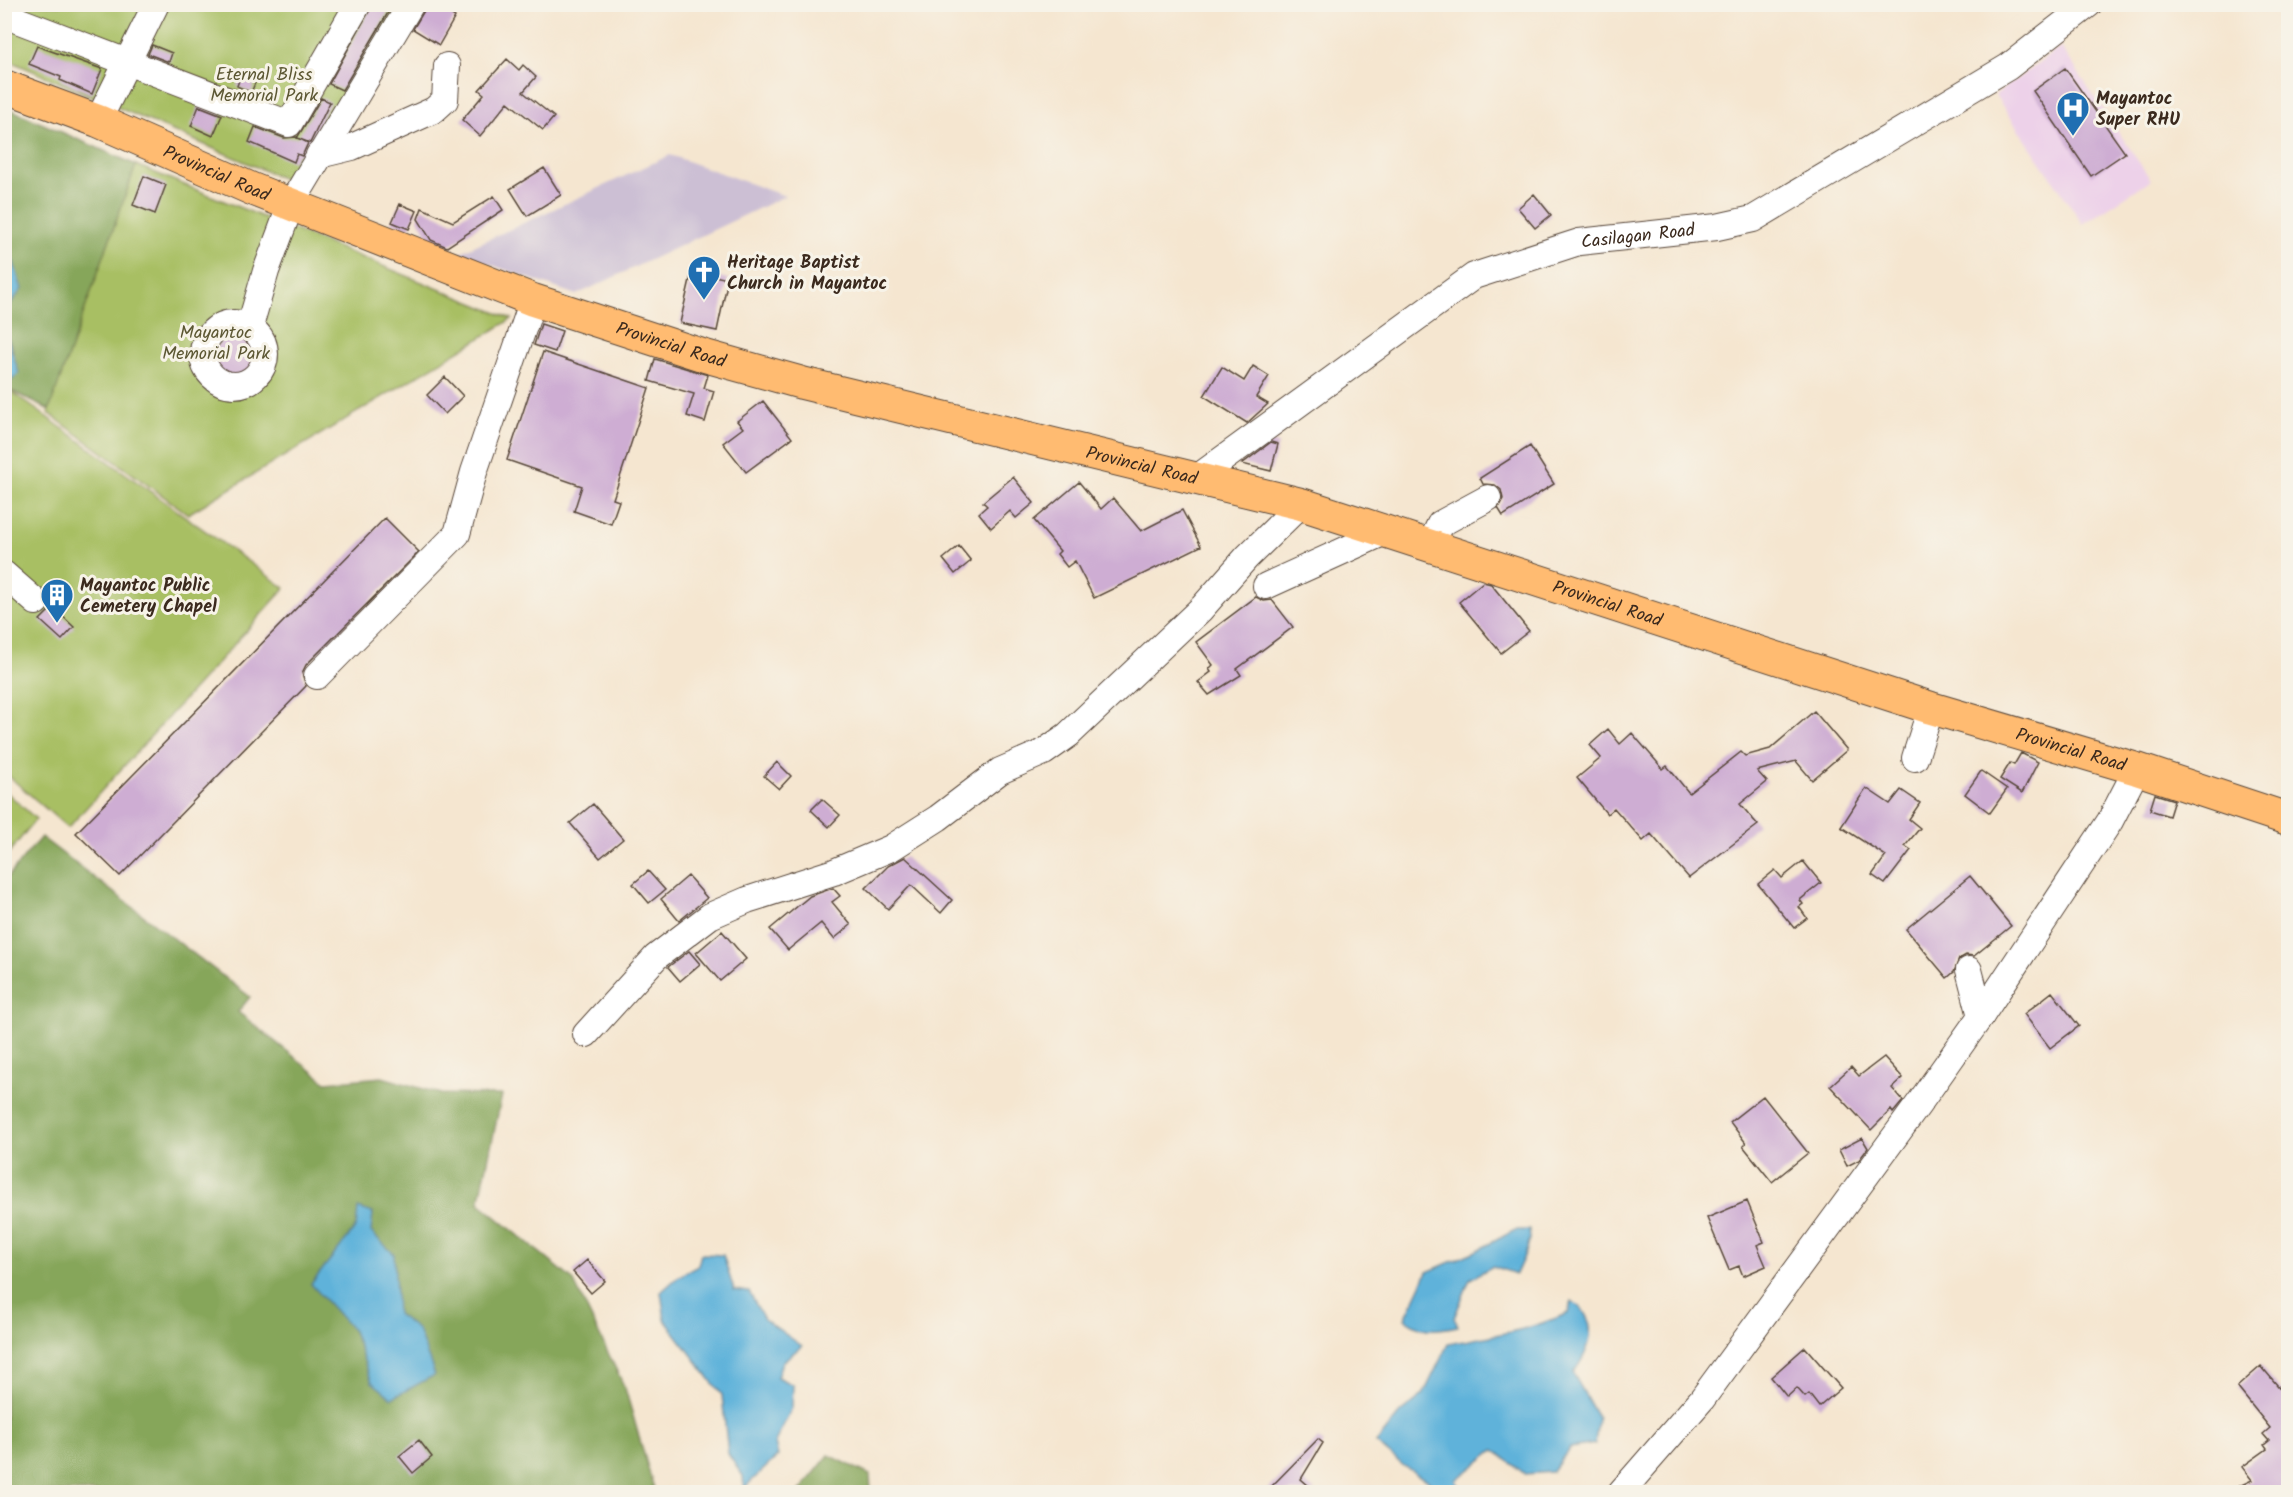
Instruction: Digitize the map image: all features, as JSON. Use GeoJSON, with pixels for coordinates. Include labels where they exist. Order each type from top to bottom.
{"type":"FeatureCollection","features":[{"type":"Feature","properties":{"kind":"main road","name":"Provincial Road"},"geometry":{"type":"LineString","coordinates":[[4,86],[98,121],[291,204],[533,300],[751,369],[1194,480],[1300,504],[1931,708],[2137,769],[2289,819]]}},
{"type":"Feature","properties":{"kind":"street"},"geometry":{"type":"LineString","coordinates":[[10,4],[9,10],[17,20],[289,124],[358,4]]}},
{"type":"Feature","properties":{"kind":"street"},"geometry":{"type":"LineString","coordinates":[[98,121],[156,4]]}},
{"type":"Feature","properties":{"kind":"street"},"geometry":{"type":"LineString","coordinates":[[250,326],[281,226],[291,204],[411,4]]}},
{"type":"Feature","properties":{"kind":"street","name":"Casilagan Road"},"geometry":{"type":"LineString","coordinates":[[1194,480],[1474,276],[1579,242],[1717,227],[1753,219],[2008,67],[2089,4]]}},
{"type":"Feature","properties":{"kind":"street"},"geometry":{"type":"LineString","coordinates":[[319,155],[352,147],[434,110],[445,100],[447,66]]}},
{"type":"Feature","properties":{"kind":"street"},"geometry":{"type":"LineString","coordinates":[[317,676],[457,534],[474,472],[533,300]]}},
{"type":"Feature","properties":{"kind":"street"},"geometry":{"type":"LineString","coordinates":[[1430,545],[1440,524],[1488,498]]}},
{"type":"Feature","properties":{"kind":"street"},"geometry":{"type":"LineString","coordinates":[[586,1034],[656,957],[710,916],[747,900],[834,872],[891,848],[938,818],[999,771],[1044,752],[1068,735],[1201,609],[1247,557],[1300,504]]}},
{"type":"Feature","properties":{"kind":"street"},"geometry":{"type":"LineString","coordinates":[[1266,586],[1387,531]]}},
{"type":"Feature","properties":{"kind":"street"},"geometry":{"type":"LineString","coordinates":[[4,574],[36,602]]}},
{"type":"Feature","properties":{"kind":"street"},"geometry":{"type":"LineString","coordinates":[[1916,758],[1931,708]]}},
{"type":"Feature","properties":{"kind":"street"},"geometry":{"type":"LineString","coordinates":[[1621,1492],[1702,1399],[1981,1017],[2110,821],[2137,769]]}},
{"type":"Feature","properties":{"kind":"street"},"geometry":{"type":"LineString","coordinates":[[1969,970],[1981,1017]]}},
{"type":"Feature","properties":{"kind":"shaded area","name":"Mayantoc Super RHU"},"geometry":{"type":"Polygon","coordinates":[[[2061,47],[2151,180],[2083,224],[1995,95],[2061,47]]]}},
{"type":"Feature","properties":{"kind":"shaded area"},"geometry":{"type":"Polygon","coordinates":[[[670,155],[785,196],[576,295],[459,253],[670,155]]]}},
{"type":"Feature","properties":{"kind":"green space","name":"Eternal Bliss Memorial Park"},"geometry":{"type":"Polygon","coordinates":[[[5,5],[402,5],[296,184],[5,59],[5,5]]]}},
{"type":"Feature","properties":{"kind":"green space"},"geometry":{"type":"Polygon","coordinates":[[[5,107],[136,165],[49,410],[10,390],[5,395],[13,350],[5,330],[5,311],[13,261],[5,262],[5,107]]]}},
{"type":"Feature","properties":{"kind":"green space","name":"Mayantoc Memorial Park"},"geometry":{"type":"Polygon","coordinates":[[[136,165],[512,319],[188,514],[48,413],[136,165]]]}},
{"type":"Feature","properties":{"kind":"green space"},"geometry":{"type":"Polygon","coordinates":[[[9,390],[285,588],[68,828],[5,773],[4,395],[9,390]]]}},
{"type":"Feature","properties":{"kind":"green space"},"geometry":{"type":"Polygon","coordinates":[[[4,790],[36,819],[5,858],[4,858],[4,790]]]}},
{"type":"Feature","properties":{"kind":"green space"},"geometry":{"type":"Polygon","coordinates":[[[41,837],[250,997],[238,1012],[326,1082],[382,1077],[441,1094],[502,1095],[479,1203],[573,1280],[625,1388],[655,1492],[5,1492],[5,880],[41,837]]]}},
{"type":"Feature","properties":{"kind":"green space"},"geometry":{"type":"Polygon","coordinates":[[[829,1455],[870,1475],[871,1492],[799,1492],[829,1455]]]}},
{"type":"Feature","properties":{"kind":"water"},"geometry":{"type":"Polygon","coordinates":[[[13,260],[22,289],[5,311],[5,262],[13,260]]]}},
{"type":"Feature","properties":{"kind":"water"},"geometry":{"type":"Polygon","coordinates":[[[5,330],[19,373],[4,387],[5,330]]]}},
{"type":"Feature","properties":{"kind":"water"},"geometry":{"type":"Polygon","coordinates":[[[358,1208],[373,1213],[371,1232],[394,1254],[397,1314],[418,1330],[435,1375],[392,1398],[372,1382],[353,1331],[311,1284],[356,1227],[358,1208]]]}},
{"type":"Feature","properties":{"kind":"water"},"geometry":{"type":"Polygon","coordinates":[[[1515,1230],[1529,1230],[1530,1239],[1516,1274],[1493,1266],[1470,1279],[1454,1318],[1458,1326],[1430,1329],[1418,1327],[1405,1319],[1427,1272],[1476,1251],[1515,1230]]]}},
{"type":"Feature","properties":{"kind":"water"},"geometry":{"type":"Polygon","coordinates":[[[701,1254],[723,1255],[734,1290],[749,1292],[764,1319],[802,1346],[782,1362],[777,1377],[793,1385],[792,1408],[775,1442],[778,1456],[744,1488],[743,1476],[728,1454],[722,1395],[665,1320],[661,1292],[679,1276],[698,1266],[701,1254]]]}},
{"type":"Feature","properties":{"kind":"water"},"geometry":{"type":"Polygon","coordinates":[[[1572,1301],[1587,1317],[1590,1326],[1585,1354],[1573,1373],[1598,1418],[1595,1444],[1570,1448],[1552,1472],[1525,1474],[1494,1450],[1456,1480],[1460,1492],[1429,1492],[1432,1484],[1404,1466],[1376,1443],[1400,1413],[1423,1395],[1448,1344],[1509,1332],[1554,1319],[1568,1313],[1572,1301]]]}},
{"type":"Feature","properties":{"kind":"building"},"geometry":{"type":"Polygon","coordinates":[[[373,4],[392,6],[342,90],[329,84],[373,4]]]}},
{"type":"Feature","properties":{"kind":"building"},"geometry":{"type":"Polygon","coordinates":[[[428,4],[435,4],[455,17],[439,45],[413,29],[428,4]]]}},
{"type":"Feature","properties":{"kind":"building"},"geometry":{"type":"Polygon","coordinates":[[[152,45],[172,53],[169,62],[148,54],[152,45]]]}},
{"type":"Feature","properties":{"kind":"building"},"geometry":{"type":"Polygon","coordinates":[[[37,46],[102,69],[92,94],[60,80],[61,77],[29,64],[37,46]]]}},
{"type":"Feature","properties":{"kind":"building"},"geometry":{"type":"Polygon","coordinates":[[[507,59],[519,70],[523,65],[536,77],[523,92],[554,117],[543,130],[508,102],[480,136],[462,120],[484,94],[479,90],[507,59]]]}},
{"type":"Feature","properties":{"kind":"building"},"geometry":{"type":"Polygon","coordinates":[[[2065,68],[2125,153],[2091,176],[2033,91],[2065,68]]]}},
{"type":"Feature","properties":{"kind":"building"},"geometry":{"type":"Polygon","coordinates":[[[242,72],[257,78],[251,93],[237,86],[242,72]]]}},
{"type":"Feature","properties":{"kind":"building"},"geometry":{"type":"Polygon","coordinates":[[[321,98],[330,102],[310,143],[297,138],[321,98]]]}},
{"type":"Feature","properties":{"kind":"building"},"geometry":{"type":"Polygon","coordinates":[[[199,106],[222,115],[213,136],[191,126],[199,106]]]}},
{"type":"Feature","properties":{"kind":"building"},"geometry":{"type":"Polygon","coordinates":[[[255,127],[284,138],[296,137],[308,143],[302,156],[297,154],[294,162],[249,142],[255,127]]]}},
{"type":"Feature","properties":{"kind":"building"},"geometry":{"type":"Polygon","coordinates":[[[544,168],[561,195],[527,216],[510,189],[544,168]]]}},
{"type":"Feature","properties":{"kind":"building"},"geometry":{"type":"Polygon","coordinates":[[[144,176],[166,185],[155,214],[133,205],[144,176]]]}},
{"type":"Feature","properties":{"kind":"building"},"geometry":{"type":"Polygon","coordinates":[[[1534,194],[1551,215],[1535,228],[1518,208],[1534,194]]]}},
{"type":"Feature","properties":{"kind":"building"},"geometry":{"type":"Polygon","coordinates":[[[494,196],[503,210],[447,247],[431,240],[418,219],[422,208],[453,222],[494,196]]]}},
{"type":"Feature","properties":{"kind":"building"},"geometry":{"type":"Polygon","coordinates":[[[400,204],[417,211],[409,229],[392,222],[400,204]]]}},
{"type":"Feature","properties":{"kind":"building","name":"Heritage Baptist Church in Mayantoc"},"geometry":{"type":"Polygon","coordinates":[[[692,271],[728,279],[717,331],[680,323],[692,271]]]}},
{"type":"Feature","properties":{"kind":"building"},"geometry":{"type":"Polygon","coordinates":[[[541,324],[562,331],[555,352],[534,345],[541,324]]]}},
{"type":"Feature","properties":{"kind":"building"},"geometry":{"type":"Polygon","coordinates":[[[233,337],[248,343],[254,358],[248,373],[233,379],[218,373],[212,358],[218,343],[233,337]]]}},
{"type":"Feature","properties":{"kind":"building"},"geometry":{"type":"Polygon","coordinates":[[[543,352],[649,388],[613,499],[619,501],[611,524],[574,511],[582,486],[507,460],[543,352]]]}},
{"type":"Feature","properties":{"kind":"building"},"geometry":{"type":"Polygon","coordinates":[[[655,359],[708,375],[704,388],[714,391],[705,422],[687,416],[694,394],[649,381],[655,359]]]}},
{"type":"Feature","properties":{"kind":"building"},"geometry":{"type":"Polygon","coordinates":[[[1253,366],[1269,376],[1256,397],[1268,404],[1247,423],[1204,396],[1222,367],[1244,381],[1253,366]]]}},
{"type":"Feature","properties":{"kind":"building"},"geometry":{"type":"Polygon","coordinates":[[[445,377],[463,396],[445,414],[427,395],[445,377]]]}},
{"type":"Feature","properties":{"kind":"building"},"geometry":{"type":"Polygon","coordinates":[[[763,401],[792,438],[746,472],[723,443],[743,428],[737,421],[763,401]]]}},
{"type":"Feature","properties":{"kind":"building"},"geometry":{"type":"Polygon","coordinates":[[[1271,442],[1278,444],[1271,471],[1242,464],[1271,442]]]}},
{"type":"Feature","properties":{"kind":"building"},"geometry":{"type":"Polygon","coordinates":[[[1530,446],[1554,484],[1503,516],[1498,508],[1503,499],[1501,490],[1495,485],[1483,484],[1480,478],[1530,446]]]}},
{"type":"Feature","properties":{"kind":"building"},"geometry":{"type":"Polygon","coordinates":[[[1013,477],[1034,503],[1016,518],[1010,511],[991,528],[979,513],[987,506],[983,502],[1013,477]]]}},
{"type":"Feature","properties":{"kind":"building"},"geometry":{"type":"Polygon","coordinates":[[[1079,482],[1101,509],[1113,498],[1141,531],[1182,510],[1201,546],[1094,598],[1075,561],[1067,567],[1057,554],[1060,551],[1034,520],[1079,482]]]}},
{"type":"Feature","properties":{"kind":"building"},"geometry":{"type":"Polygon","coordinates":[[[385,518],[419,552],[306,665],[302,673],[306,686],[120,876],[76,833],[385,518]]]}},
{"type":"Feature","properties":{"kind":"building"},"geometry":{"type":"Polygon","coordinates":[[[959,546],[971,561],[955,574],[943,559],[959,546]]]}},
{"type":"Feature","properties":{"kind":"building"},"geometry":{"type":"Polygon","coordinates":[[[1483,582],[1491,584],[1529,631],[1501,653],[1459,602],[1483,582]]]}},
{"type":"Feature","properties":{"kind":"building"},"geometry":{"type":"Polygon","coordinates":[[[1256,597],[1264,601],[1272,600],[1293,627],[1237,669],[1241,675],[1209,695],[1198,682],[1211,672],[1209,669],[1213,665],[1196,642],[1256,597]]]}},
{"type":"Feature","properties":{"kind":"building","name":"Mayantoc Public Cemetery Chapel"},"geometry":{"type":"Polygon","coordinates":[[[53,607],[74,627],[62,640],[40,620],[53,607]]]}},
{"type":"Feature","properties":{"kind":"building"},"geometry":{"type":"Polygon","coordinates":[[[1814,711],[1847,750],[1812,780],[1796,761],[1757,771],[1767,782],[1740,804],[1758,825],[1689,878],[1651,834],[1643,841],[1614,808],[1607,814],[1577,778],[1601,758],[1590,745],[1608,729],[1620,744],[1632,733],[1663,769],[1667,766],[1689,793],[1741,752],[1745,756],[1770,749],[1814,711]]]}},
{"type":"Feature","properties":{"kind":"building"},"geometry":{"type":"Polygon","coordinates":[[[2021,753],[2038,762],[2022,793],[2000,779],[2010,763],[2014,765],[2021,753]]]}},
{"type":"Feature","properties":{"kind":"building"},"geometry":{"type":"Polygon","coordinates":[[[777,762],[791,776],[779,789],[764,776],[777,762]]]}},
{"type":"Feature","properties":{"kind":"building"},"geometry":{"type":"Polygon","coordinates":[[[1981,771],[2007,789],[1990,813],[1965,794],[1981,771]]]}},
{"type":"Feature","properties":{"kind":"building"},"geometry":{"type":"Polygon","coordinates":[[[1866,788],[1890,804],[1901,790],[1920,803],[1909,819],[1920,828],[1905,846],[1911,850],[1885,884],[1872,875],[1886,856],[1841,827],[1866,788]]]}},
{"type":"Feature","properties":{"kind":"building"},"geometry":{"type":"Polygon","coordinates":[[[2155,794],[2174,800],[2169,816],[2150,810],[2155,794]]]}},
{"type":"Feature","properties":{"kind":"building"},"geometry":{"type":"Polygon","coordinates":[[[822,799],[840,815],[829,827],[811,810],[822,799]]]}},
{"type":"Feature","properties":{"kind":"building"},"geometry":{"type":"Polygon","coordinates":[[[593,804],[623,839],[600,858],[570,823],[593,804]]]}},
{"type":"Feature","properties":{"kind":"building"},"geometry":{"type":"Polygon","coordinates":[[[905,857],[952,900],[941,913],[911,885],[888,909],[866,888],[888,866],[905,857]]]}},
{"type":"Feature","properties":{"kind":"building"},"geometry":{"type":"Polygon","coordinates":[[[1803,861],[1821,883],[1800,900],[1803,904],[1799,907],[1807,918],[1794,928],[1758,884],[1775,870],[1782,878],[1803,861]]]}},
{"type":"Feature","properties":{"kind":"building"},"geometry":{"type":"Polygon","coordinates":[[[648,871],[665,890],[649,903],[633,884],[648,871]]]}},
{"type":"Feature","properties":{"kind":"building"},"geometry":{"type":"Polygon","coordinates":[[[688,876],[707,898],[679,921],[661,899],[688,876]]]}},
{"type":"Feature","properties":{"kind":"building"},"geometry":{"type":"Polygon","coordinates":[[[1970,876],[2011,926],[1974,956],[1966,955],[1959,959],[1954,972],[1947,978],[1906,929],[1970,876]]]}},
{"type":"Feature","properties":{"kind":"building"},"geometry":{"type":"Polygon","coordinates":[[[833,888],[840,896],[832,902],[851,925],[834,939],[821,923],[788,950],[770,929],[810,896],[833,888]]]}},
{"type":"Feature","properties":{"kind":"building"},"geometry":{"type":"Polygon","coordinates":[[[722,931],[746,959],[720,981],[696,953],[722,931]]]}},
{"type":"Feature","properties":{"kind":"building"},"geometry":{"type":"Polygon","coordinates":[[[689,951],[700,964],[680,981],[668,967],[689,951]]]}},
{"type":"Feature","properties":{"kind":"building"},"geometry":{"type":"Polygon","coordinates":[[[2052,992],[2079,1026],[2050,1048],[2024,1014],[2052,992]]]}},
{"type":"Feature","properties":{"kind":"building"},"geometry":{"type":"Polygon","coordinates":[[[1884,1057],[1903,1078],[1892,1088],[1903,1101],[1893,1113],[1891,1110],[1871,1130],[1830,1086],[1851,1067],[1859,1076],[1884,1057]]]}},
{"type":"Feature","properties":{"kind":"building"},"geometry":{"type":"Polygon","coordinates":[[[1763,1096],[1808,1153],[1772,1182],[1743,1146],[1746,1143],[1730,1122],[1763,1096]]]}},
{"type":"Feature","properties":{"kind":"building"},"geometry":{"type":"Polygon","coordinates":[[[1862,1138],[1868,1148],[1859,1160],[1847,1166],[1839,1150],[1862,1138]]]}},
{"type":"Feature","properties":{"kind":"building"},"geometry":{"type":"Polygon","coordinates":[[[1747,1201],[1764,1242],[1757,1245],[1766,1266],[1743,1276],[1739,1266],[1729,1270],[1707,1218],[1747,1201]]]}},
{"type":"Feature","properties":{"kind":"building"},"geometry":{"type":"Polygon","coordinates":[[[587,1260],[605,1281],[591,1293],[573,1272],[587,1260]]]}},
{"type":"Feature","properties":{"kind":"building"},"geometry":{"type":"Polygon","coordinates":[[[1805,1347],[1841,1388],[1819,1407],[1809,1394],[1805,1397],[1797,1388],[1787,1397],[1771,1377],[1805,1347]]]}},
{"type":"Feature","properties":{"kind":"building"},"geometry":{"type":"Polygon","coordinates":[[[2261,1366],[2289,1399],[2289,1492],[2227,1492],[2252,1480],[2242,1467],[2267,1449],[2264,1445],[2269,1441],[2263,1434],[2270,1428],[2237,1387],[2261,1366]]]}},
{"type":"Feature","properties":{"kind":"building"},"geometry":{"type":"Polygon","coordinates":[[[1318,1439],[1323,1443],[1301,1479],[1316,1492],[1266,1492],[1318,1439]]]}},
{"type":"Feature","properties":{"kind":"building"},"geometry":{"type":"Polygon","coordinates":[[[419,1440],[432,1457],[413,1473],[399,1456],[419,1440]]]}},
{"type":"Feature","properties":{"kind":"place","name":"Mayantoc Super RHU"},"geometry":{"type":"Point","coordinates":[2073,137]}},
{"type":"Feature","properties":{"kind":"place","name":"Heritage Baptist Church in Mayantoc"},"geometry":{"type":"Point","coordinates":[704,301]}},
{"type":"Feature","properties":{"kind":"place","name":"Mayantoc Public Cemetery Chapel"},"geometry":{"type":"Point","coordinates":[57,624]}}]}
